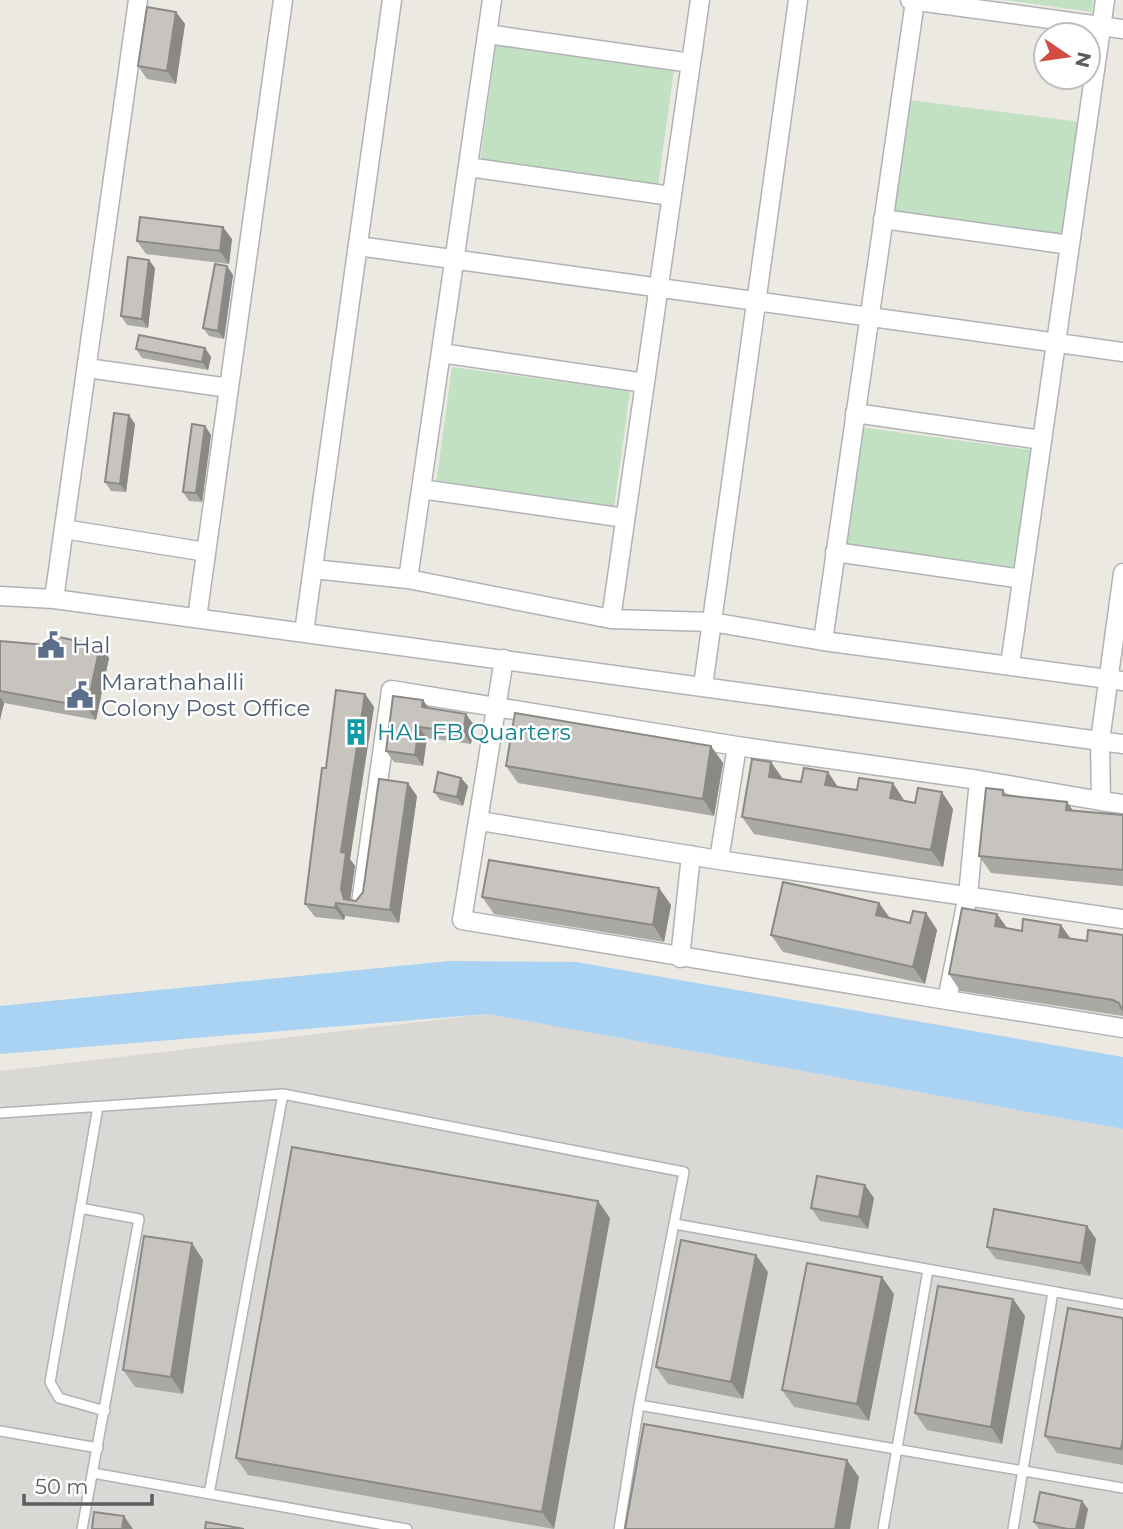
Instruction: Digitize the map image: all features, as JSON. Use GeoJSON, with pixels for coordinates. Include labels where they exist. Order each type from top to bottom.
{"type":"FeatureCollection","features":[{"type":"Feature","properties":{"kind":"street"},"geometry":{"type":"LineString","coordinates":[[54,599],[138,0]]}},
{"type":"Feature","properties":{"kind":"street"},"geometry":{"type":"LineString","coordinates":[[197,618],[283,0]]}},
{"type":"Feature","properties":{"kind":"street"},"geometry":{"type":"LineString","coordinates":[[304,632],[393,0]]}},
{"type":"Feature","properties":{"kind":"street"},"geometry":{"type":"LineString","coordinates":[[408,579],[492,0]]}},
{"type":"Feature","properties":{"kind":"street"},"geometry":{"type":"LineString","coordinates":[[611,619],[700,0]]}},
{"type":"Feature","properties":{"kind":"street"},"geometry":{"type":"LineString","coordinates":[[703,686],[798,0]]}},
{"type":"Feature","properties":{"kind":"street"},"geometry":{"type":"LineString","coordinates":[[822,641],[912,0],[1065,21]]}},
{"type":"Feature","properties":{"kind":"street"},"geometry":{"type":"LineString","coordinates":[[1105,0],[1102,26],[1123,29]]}},
{"type":"Feature","properties":{"kind":"street"},"geometry":{"type":"LineString","coordinates":[[487,34],[691,63]]}},
{"type":"Feature","properties":{"kind":"street"},"geometry":{"type":"LineString","coordinates":[[1010,665],[1093,91]]}},
{"type":"Feature","properties":{"kind":"street"},"geometry":{"type":"LineString","coordinates":[[468,167],[671,196]]}},
{"type":"Feature","properties":{"kind":"street"},"geometry":{"type":"LineString","coordinates":[[883,219],[1070,245]]}},
{"type":"Feature","properties":{"kind":"street"},"geometry":{"type":"LineString","coordinates":[[358,246],[1123,352]]}},
{"type":"Feature","properties":{"kind":"street"},"geometry":{"type":"LineString","coordinates":[[441,353],[645,383]]}},
{"type":"Feature","properties":{"kind":"street"},"geometry":{"type":"LineString","coordinates":[[87,368],[229,388]]}},
{"type":"Feature","properties":{"kind":"street"},"geometry":{"type":"LineString","coordinates":[[855,413],[1042,440]]}},
{"type":"Feature","properties":{"kind":"street"},"geometry":{"type":"LineString","coordinates":[[421,489],[625,518]]}},
{"type":"Feature","properties":{"kind":"street"},"geometry":{"type":"LineString","coordinates":[[64,529],[206,552]]}},
{"type":"Feature","properties":{"kind":"street"},"geometry":{"type":"LineString","coordinates":[[835,552],[1022,579]]}},
{"type":"Feature","properties":{"kind":"street"},"geometry":{"type":"LineString","coordinates":[[313,569],[408,579],[611,619],[712,622],[822,641],[1116,680]]}},
{"type":"Feature","properties":{"kind":"street"},"geometry":{"type":"LineString","coordinates":[[1101,801],[1100,741],[1116,680],[1123,573]]}},
{"type":"Feature","properties":{"kind":"street"},"geometry":{"type":"LineString","coordinates":[[0,596],[54,599],[1123,744]]}},
{"type":"Feature","properties":{"kind":"street"},"geometry":{"type":"LineString","coordinates":[[504,659],[462,920],[680,958],[1123,1028]]}},
{"type":"Feature","properties":{"kind":"street"},"geometry":{"type":"LineString","coordinates":[[361,903],[391,690],[1123,804]]}},
{"type":"Feature","properties":{"kind":"street"},"geometry":{"type":"LineString","coordinates":[[719,860],[737,746]]}},
{"type":"Feature","properties":{"kind":"street"},"geometry":{"type":"LineString","coordinates":[[947,1000],[968,895],[979,780]]}},
{"type":"Feature","properties":{"kind":"street"},"geometry":{"type":"LineString","coordinates":[[480,821],[719,860],[1123,919]]}},
{"type":"Feature","properties":{"kind":"street"},"geometry":{"type":"LineString","coordinates":[[680,958],[691,855]]}},
{"type":"Feature","properties":{"kind":"lane"},"geometry":{"type":"LineString","coordinates":[[209,1494],[283,1094]]}},
{"type":"Feature","properties":{"kind":"lane"},"geometry":{"type":"LineString","coordinates":[[0,1113],[283,1094],[684,1172],[639,1405],[619,1529]]}},
{"type":"Feature","properties":{"kind":"lane"},"geometry":{"type":"LineString","coordinates":[[98,1107],[50,1382],[59,1398],[105,1411]]}},
{"type":"Feature","properties":{"kind":"lane"},"geometry":{"type":"LineString","coordinates":[[80,1208],[139,1219],[82,1529]]}},
{"type":"Feature","properties":{"kind":"lane"},"geometry":{"type":"LineString","coordinates":[[675,1224],[1123,1304]]}},
{"type":"Feature","properties":{"kind":"lane"},"geometry":{"type":"LineString","coordinates":[[883,1529],[928,1270]]}},
{"type":"Feature","properties":{"kind":"lane"},"geometry":{"type":"LineString","coordinates":[[1013,1529],[1053,1292]]}},
{"type":"Feature","properties":{"kind":"lane"},"geometry":{"type":"LineString","coordinates":[[639,1405],[1123,1488]]}},
{"type":"Feature","properties":{"kind":"lane"},"geometry":{"type":"LineString","coordinates":[[0,1431],[98,1448]]}},
{"type":"Feature","properties":{"kind":"lane"},"geometry":{"type":"LineString","coordinates":[[93,1473],[407,1529]]}},
{"type":"Feature","properties":{"kind":"shaded area"},"geometry":{"type":"Polygon","coordinates":[[[487,1014],[1123,1129],[1123,1529],[0,1529],[0,1071],[487,1014]]]}},
{"type":"Feature","properties":{"kind":"green space"},"geometry":{"type":"Polygon","coordinates":[[[1005,0],[1093,0],[1092,12],[1005,0]]]}},
{"type":"Feature","properties":{"kind":"green space"},"geometry":{"type":"Polygon","coordinates":[[[496,45],[674,69],[658,186],[480,162],[496,45]]]}},
{"type":"Feature","properties":{"kind":"green space"},"geometry":{"type":"Polygon","coordinates":[[[902,99],[1080,122],[1064,240],[886,216],[902,99]]]}},
{"type":"Feature","properties":{"kind":"green space"},"geometry":{"type":"Polygon","coordinates":[[[452,367],[630,391],[614,508],[436,484],[452,367]]]}},
{"type":"Feature","properties":{"kind":"green space"},"geometry":{"type":"Polygon","coordinates":[[[859,427],[1038,451],[1022,568],[844,545],[859,427]]]}},
{"type":"Feature","properties":{"kind":"water"},"geometry":{"type":"Polygon","coordinates":[[[449,961],[576,962],[1123,1057],[1123,1129],[487,1014],[0,1054],[0,1006],[449,961]]]}},
{"type":"Feature","properties":{"kind":"building"},"geometry":{"type":"Polygon","coordinates":[[[147,7],[176,12],[167,71],[138,66],[147,7]]]}},
{"type":"Feature","properties":{"kind":"building"},"geometry":{"type":"Polygon","coordinates":[[[140,217],[223,227],[220,251],[137,241],[140,217]]]}},
{"type":"Feature","properties":{"kind":"building"},"geometry":{"type":"Polygon","coordinates":[[[128,257],[149,260],[142,319],[121,316],[128,257]]]}},
{"type":"Feature","properties":{"kind":"building"},"geometry":{"type":"Polygon","coordinates":[[[215,264],[227,266],[218,331],[203,328],[215,264]]]}},
{"type":"Feature","properties":{"kind":"building"},"geometry":{"type":"Polygon","coordinates":[[[139,335],[205,348],[202,362],[136,349],[139,335]]]}},
{"type":"Feature","properties":{"kind":"building"},"geometry":{"type":"Polygon","coordinates":[[[114,413],[129,415],[120,484],[105,482],[114,413]]]}},
{"type":"Feature","properties":{"kind":"building"},"geometry":{"type":"Polygon","coordinates":[[[192,424],[205,426],[196,493],[183,492],[192,424]]]}},
{"type":"Feature","properties":{"kind":"building"},"geometry":{"type":"Polygon","coordinates":[[[59,637],[100,646],[87,707],[0,691],[0,641],[57,646],[59,637]]]}},
{"type":"Feature","properties":{"kind":"building"},"geometry":{"type":"Polygon","coordinates":[[[336,690],[365,694],[341,852],[346,853],[341,889],[344,899],[356,901],[363,892],[379,779],[408,783],[390,910],[336,903],[335,908],[305,904],[322,768],[326,768],[336,690]]]}},
{"type":"Feature","properties":{"kind":"building"},"geometry":{"type":"Polygon","coordinates":[[[393,696],[423,700],[422,707],[466,714],[463,733],[419,727],[415,755],[386,751],[393,696]]]}},
{"type":"Feature","properties":{"kind":"building"},"geometry":{"type":"Polygon","coordinates":[[[515,713],[711,746],[703,799],[506,766],[515,713]]]}},
{"type":"Feature","properties":{"kind":"building"},"geometry":{"type":"Polygon","coordinates":[[[752,759],[771,762],[769,777],[801,782],[804,768],[828,772],[825,785],[857,790],[859,778],[893,783],[890,798],[915,803],[918,788],[942,792],[931,850],[742,817],[752,759]]]}},
{"type":"Feature","properties":{"kind":"building"},"geometry":{"type":"Polygon","coordinates":[[[438,772],[461,778],[457,797],[434,792],[438,772]]]}},
{"type":"Feature","properties":{"kind":"building"},"geometry":{"type":"Polygon","coordinates":[[[986,788],[1003,790],[1003,795],[1067,802],[1066,810],[1123,815],[1123,870],[979,856],[986,788]]]}},
{"type":"Feature","properties":{"kind":"building"},"geometry":{"type":"Polygon","coordinates":[[[489,860],[659,888],[653,925],[482,897],[489,860]]]}},
{"type":"Feature","properties":{"kind":"building"},"geometry":{"type":"Polygon","coordinates":[[[783,882],[879,903],[876,915],[910,923],[913,911],[926,913],[913,967],[771,935],[783,882]]]}},
{"type":"Feature","properties":{"kind":"building"},"geometry":{"type":"Polygon","coordinates":[[[962,908],[997,914],[995,926],[1022,931],[1023,919],[1061,925],[1059,937],[1087,941],[1088,930],[1123,935],[1123,1011],[1119,1003],[1113,1000],[949,974],[962,908]]]}},
{"type":"Feature","properties":{"kind":"building"},"geometry":{"type":"Polygon","coordinates":[[[292,1147],[598,1201],[542,1512],[236,1458],[292,1147]]]}},
{"type":"Feature","properties":{"kind":"building"},"geometry":{"type":"Polygon","coordinates":[[[817,1176],[865,1185],[859,1217],[811,1208],[817,1176]]]}},
{"type":"Feature","properties":{"kind":"building"},"geometry":{"type":"Polygon","coordinates":[[[994,1209],[1087,1226],[1081,1263],[987,1247],[994,1209]]]}},
{"type":"Feature","properties":{"kind":"building"},"geometry":{"type":"Polygon","coordinates":[[[144,1236],[192,1243],[171,1377],[123,1370],[144,1236]]]}},
{"type":"Feature","properties":{"kind":"building"},"geometry":{"type":"Polygon","coordinates":[[[681,1240],[756,1255],[731,1382],[656,1367],[681,1240]]]}},
{"type":"Feature","properties":{"kind":"building"},"geometry":{"type":"Polygon","coordinates":[[[807,1263],[882,1277],[857,1404],[782,1390],[807,1263]]]}},
{"type":"Feature","properties":{"kind":"building"},"geometry":{"type":"Polygon","coordinates":[[[938,1286],[1013,1299],[991,1427],[915,1413],[938,1286]]]}},
{"type":"Feature","properties":{"kind":"building"},"geometry":{"type":"Polygon","coordinates":[[[1068,1308],[1123,1318],[1121,1449],[1045,1436],[1068,1308]]]}},
{"type":"Feature","properties":{"kind":"building"},"geometry":{"type":"Polygon","coordinates":[[[644,1424],[847,1460],[835,1529],[625,1529],[644,1424]]]}},
{"type":"Feature","properties":{"kind":"building"},"geometry":{"type":"Polygon","coordinates":[[[1040,1492],[1082,1501],[1076,1529],[1034,1522],[1040,1492]]]}},
{"type":"Feature","properties":{"kind":"building"},"geometry":{"type":"Polygon","coordinates":[[[94,1512],[124,1516],[122,1529],[92,1529],[94,1512]]]}},
{"type":"Feature","properties":{"kind":"building"},"geometry":{"type":"Polygon","coordinates":[[[206,1522],[244,1529],[205,1529],[206,1522]]]}},
{"type":"Feature","properties":{"kind":"place","name":"Hal"},"geometry":{"type":"Point","coordinates":[51,645]}},
{"type":"Feature","properties":{"kind":"place","name":"Marathahalli Colony Post Office"},"geometry":{"type":"Point","coordinates":[80,695]}},
{"type":"Feature","properties":{"kind":"place","name":"HAL FB Quarters"},"geometry":{"type":"Point","coordinates":[356,732]}}]}
